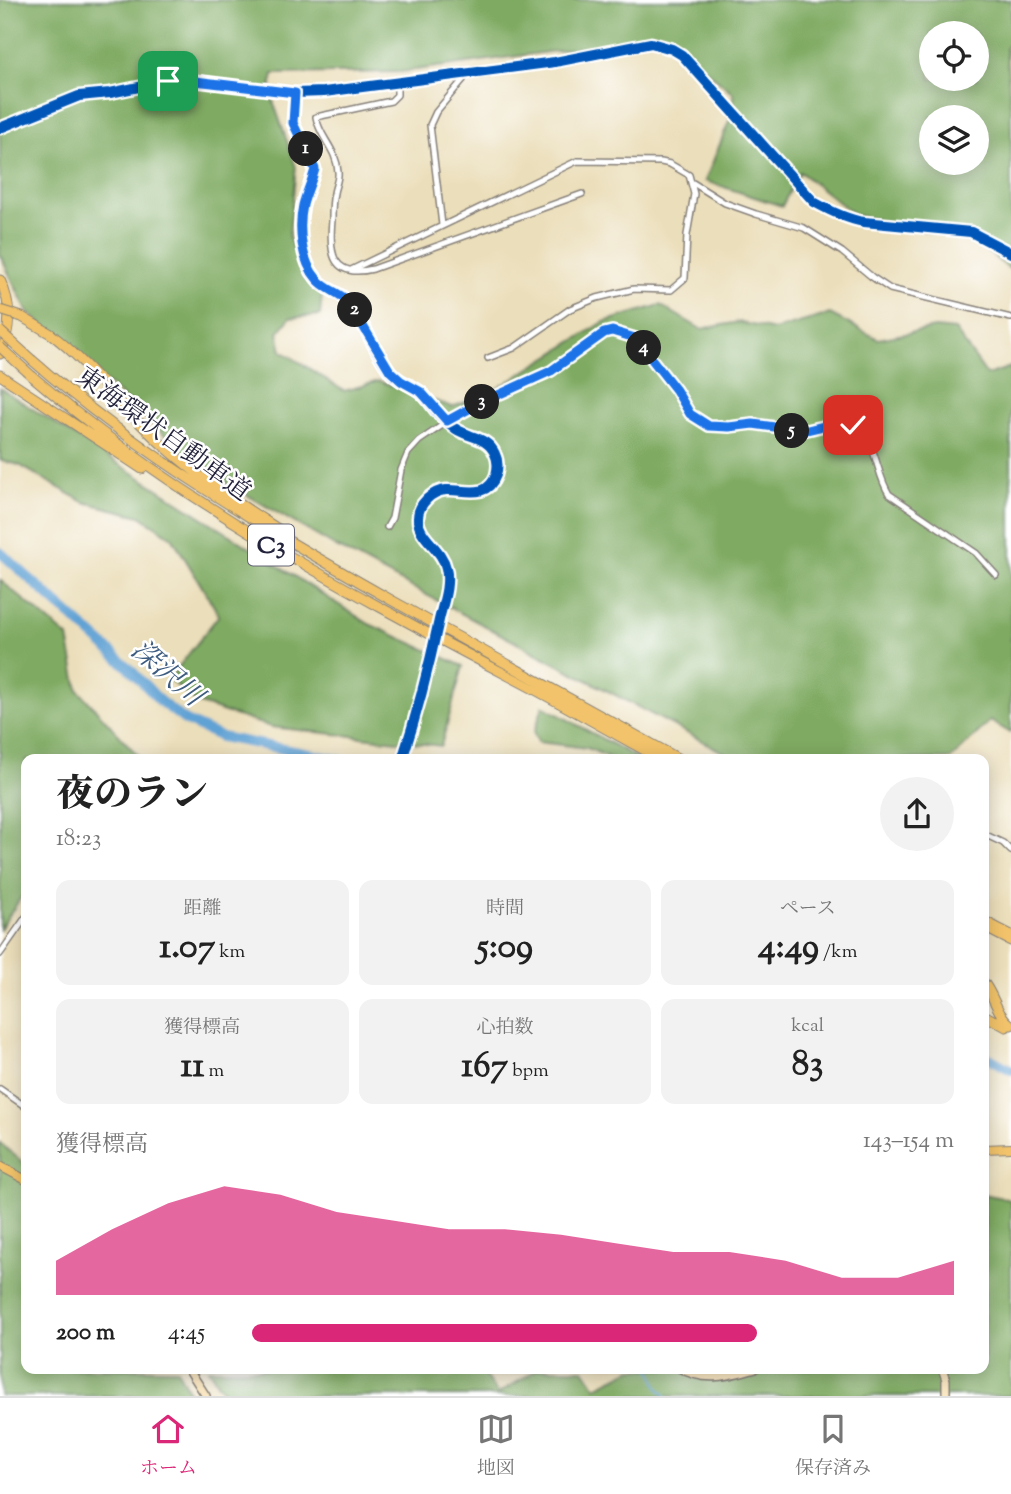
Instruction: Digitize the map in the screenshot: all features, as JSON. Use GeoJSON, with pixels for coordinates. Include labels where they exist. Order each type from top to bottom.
{"type":"FeatureCollection","features":[{"type":"Feature","properties":{"kind":"highway"},"geometry":{"type":"LineString","coordinates":[[0,280],[6,292],[9,318],[5,344],[0,354]]}},
{"type":"Feature","properties":{"kind":"highway","name":"C3"},"geometry":{"type":"LineString","coordinates":[[0,310],[22,317],[51,334],[165,447],[235,501],[363,584]]}},
{"type":"Feature","properties":{"kind":"highway","name":"東海環状自動車道"},"geometry":{"type":"LineString","coordinates":[[0,331],[91,410],[179,474],[248,519],[671,754]]}},
{"type":"Feature","properties":{"kind":"highway","name":"東海環状自動車道"},"geometry":{"type":"LineString","coordinates":[[0,346],[32,376],[108,437],[205,504],[316,571],[652,754]]}},
{"type":"Feature","properties":{"kind":"highway"},"geometry":{"type":"LineString","coordinates":[[0,375],[150,474],[205,504]]}},
{"type":"Feature","properties":{"kind":"highway"},"geometry":{"type":"LineString","coordinates":[[989,923],[1011,934]]}},
{"type":"Feature","properties":{"kind":"highway"},"geometry":{"type":"LineString","coordinates":[[989,930],[1011,941]]}},
{"type":"Feature","properties":{"kind":"highway"},"geometry":{"type":"LineString","coordinates":[[989,990],[999,1013],[1011,1028]]}},
{"type":"Feature","properties":{"kind":"highway"},"geometry":{"type":"LineString","coordinates":[[989,1017],[1011,1028]]}},
{"type":"Feature","properties":{"kind":"main road"},"geometry":{"type":"LineString","coordinates":[[989,1149],[1011,1148]]}},
{"type":"Feature","properties":{"kind":"main road"},"geometry":{"type":"LineString","coordinates":[[0,1167],[21,1178]]}},
{"type":"Feature","properties":{"kind":"street"},"geometry":{"type":"LineString","coordinates":[[0,128],[79,96],[110,93],[168,81],[187,80],[295,93],[467,75],[555,62],[651,43],[663,45],[682,55],[694,66],[814,202],[824,208],[864,222],[971,232],[1011,253]]}},
{"type":"Feature","properties":{"kind":"street"},"geometry":{"type":"LineString","coordinates":[[442,225],[430,125],[436,112],[467,75]]}},
{"type":"Feature","properties":{"kind":"street"},"geometry":{"type":"LineString","coordinates":[[397,83],[397,95],[391,101],[316,117],[318,130],[335,156],[338,173],[330,249],[338,263],[351,270],[373,269],[582,194]]}},
{"type":"Feature","properties":{"kind":"street"},"geometry":{"type":"LineString","coordinates":[[295,93],[293,123],[315,169],[301,217],[304,255],[308,267],[325,288],[341,294],[348,301],[395,377],[421,392],[456,429],[490,445],[498,466],[496,477],[479,492],[446,490],[435,493],[426,499],[418,514],[418,523],[424,535],[438,549],[446,568],[447,584],[433,650],[404,754]]}},
{"type":"Feature","properties":{"kind":"street"},"geometry":{"type":"LineString","coordinates":[[351,270],[577,160],[661,162],[689,175],[694,194],[687,235],[685,278],[681,283],[671,289],[634,289],[597,298],[570,309],[514,348],[488,358]]}},
{"type":"Feature","properties":{"kind":"street"},"geometry":{"type":"LineString","coordinates":[[693,183],[725,203],[804,228],[842,251],[890,289],[1011,318]]}},
{"type":"Feature","properties":{"kind":"street"},"geometry":{"type":"LineString","coordinates":[[387,527],[392,518],[401,470],[408,453],[419,441],[478,404],[551,371],[604,333],[612,331],[635,338],[662,370],[690,414],[709,426],[753,424],[803,431],[832,424],[853,425],[860,430],[872,449],[882,483],[889,494],[976,553],[996,575]]}},
{"type":"Feature","properties":{"kind":"street"},"geometry":{"type":"LineString","coordinates":[[989,836],[1003,843],[1011,851]]}},
{"type":"Feature","properties":{"kind":"street"},"geometry":{"type":"LineString","coordinates":[[0,954],[21,924]]}},
{"type":"Feature","properties":{"kind":"street"},"geometry":{"type":"LineString","coordinates":[[0,1089],[21,1104]]}},
{"type":"Feature","properties":{"kind":"street"},"geometry":{"type":"LineString","coordinates":[[192,1374],[205,1393],[195,1396]]}},
{"type":"Feature","properties":{"kind":"street"},"geometry":{"type":"LineString","coordinates":[[690,1374],[713,1378],[736,1374]]}},
{"type":"Feature","properties":{"kind":"street"},"geometry":{"type":"LineString","coordinates":[[944,1374],[946,1396]]}},
{"type":"Feature","properties":{"kind":"green space"},"geometry":{"type":"Polygon","coordinates":[[[0,0],[1011,0],[1011,44],[1006,47],[1011,111],[1011,270],[975,242],[855,215],[800,172],[782,206],[705,181],[733,112],[733,93],[666,36],[401,72],[273,74],[270,92],[296,167],[289,237],[301,268],[322,295],[320,315],[290,318],[278,333],[282,351],[344,391],[379,381],[452,407],[490,393],[604,322],[660,305],[701,329],[739,322],[774,330],[830,314],[878,339],[935,328],[955,330],[987,375],[1011,367],[1011,733],[990,721],[956,754],[727,754],[336,547],[201,468],[27,311],[0,255],[0,0]]]}},
{"type":"Feature","properties":{"kind":"green space"},"geometry":{"type":"Polygon","coordinates":[[[0,388],[369,624],[463,666],[441,746],[271,727],[197,703],[169,679],[219,615],[172,537],[140,516],[84,502],[19,465],[0,460],[0,388]]]}},
{"type":"Feature","properties":{"kind":"green space"},"geometry":{"type":"Polygon","coordinates":[[[0,580],[68,637],[78,690],[136,754],[21,754],[21,898],[0,929],[0,580]]]}},
{"type":"Feature","properties":{"kind":"green space"},"geometry":{"type":"Polygon","coordinates":[[[543,706],[630,754],[601,754],[587,748],[538,742],[534,733],[543,706]]]}},
{"type":"Feature","properties":{"kind":"green space"},"geometry":{"type":"Polygon","coordinates":[[[0,1143],[21,1161],[21,1374],[180,1374],[189,1392],[182,1396],[0,1396],[0,1143]]]}},
{"type":"Feature","properties":{"kind":"green space"},"geometry":{"type":"Polygon","coordinates":[[[989,1195],[1011,1200],[1011,1396],[226,1396],[211,1374],[484,1374],[498,1394],[530,1374],[587,1374],[596,1387],[622,1374],[989,1374],[989,1195]]]}},
{"type":"Feature","properties":{"kind":"waterway","name":"深沢川"},"geometry":{"type":"LineString","coordinates":[[0,552],[130,669],[161,702],[186,721],[221,737],[309,754]]}},
{"type":"Feature","properties":{"kind":"waterway","name":"深沢川"},"geometry":{"type":"LineString","coordinates":[[989,1058],[1011,1070]]}},
{"type":"Feature","properties":{"kind":"waterway"},"geometry":{"type":"LineString","coordinates":[[653,1374],[658,1388],[666,1396]]}},
{"type":"Feature","properties":{"kind":"cycle path"},"geometry":{"type":"LineString","coordinates":[[0,128],[79,96],[110,93],[168,81],[187,80],[295,93],[324,92],[555,62],[651,43],[682,55],[814,202],[838,214],[864,222],[971,232],[1011,253]]}},
{"type":"Feature","properties":{"kind":"cycle path"},"geometry":{"type":"LineString","coordinates":[[295,93],[293,123],[315,169],[303,205],[301,224],[307,263],[317,279],[348,301],[392,374],[422,393],[437,412],[456,429],[488,444],[497,461],[496,475],[487,488],[475,491],[441,491],[427,499],[420,508],[418,518],[421,531],[444,561],[447,581],[427,673],[404,754]]}},
{"type":"Feature","properties":{"kind":"route"},"geometry":{"type":"LineString","coordinates":[[168,81],[187,80],[295,93],[293,123],[315,169],[301,217],[304,255],[308,267],[325,288],[341,294],[348,301],[395,377],[421,392],[447,421],[465,410],[551,371],[604,333],[612,331],[635,338],[662,370],[690,414],[709,426],[753,424],[803,431],[832,424],[853,425]]}}]}
